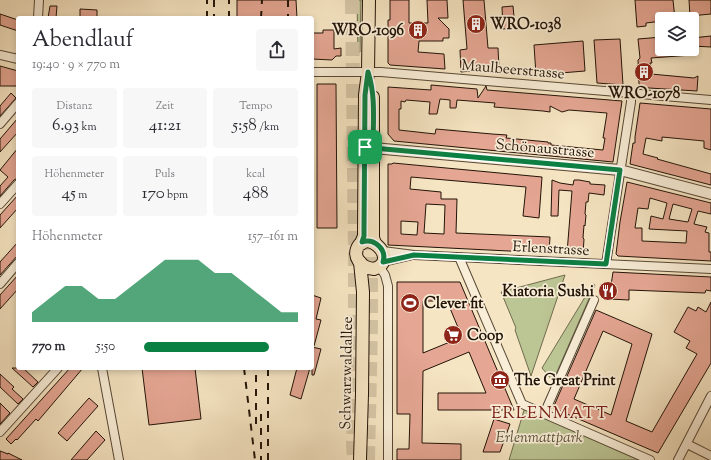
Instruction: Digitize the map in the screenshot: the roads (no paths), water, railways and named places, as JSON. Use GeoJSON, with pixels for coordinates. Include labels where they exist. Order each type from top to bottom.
{"type":"FeatureCollection","features":[{"type":"Feature","properties":{"kind":"main road","name":"Schwarzwaldallee"},"geometry":{"type":"LineString","coordinates":[[361,458],[363,292],[360,262],[356,257],[356,251],[364,236],[365,95],[368,72],[370,0]]}},
{"type":"Feature","properties":{"kind":"main road","name":"Schwarzwaldallee"},"geometry":{"type":"LineString","coordinates":[[363,292],[378,258],[373,238],[373,97],[368,72]]}},
{"type":"Feature","properties":{"kind":"main road"},"geometry":{"type":"LineString","coordinates":[[360,262],[378,258],[368,241],[362,242]]}},
{"type":"Feature","properties":{"kind":"street"},"geometry":{"type":"LineString","coordinates":[[38,16],[39,0]]}},
{"type":"Feature","properties":{"kind":"street"},"geometry":{"type":"LineString","coordinates":[[0,55],[16,59]]}},
{"type":"Feature","properties":{"kind":"street","name":"Maulbeerstrasse"},"geometry":{"type":"LineString","coordinates":[[314,72],[368,72],[711,100]]}},
{"type":"Feature","properties":{"kind":"street"},"geometry":{"type":"LineString","coordinates":[[606,264],[631,102],[631,93]]}},
{"type":"Feature","properties":{"kind":"street"},"geometry":{"type":"LineString","coordinates":[[0,124],[16,105]]}},
{"type":"Feature","properties":{"kind":"street","name":"Schönaustrasse"},"geometry":{"type":"LineString","coordinates":[[373,148],[620,170],[711,194]]}},
{"type":"Feature","properties":{"kind":"street"},"geometry":{"type":"LineString","coordinates":[[0,204],[16,186]]}},
{"type":"Feature","properties":{"kind":"street","name":"Erlenstrasse"},"geometry":{"type":"LineString","coordinates":[[378,258],[414,255],[711,270]]}},
{"type":"Feature","properties":{"kind":"street"},"geometry":{"type":"LineString","coordinates":[[458,257],[522,404],[650,460]]}},
{"type":"Feature","properties":{"kind":"street"},"geometry":{"type":"LineString","coordinates":[[378,258],[388,286],[388,460]]}},
{"type":"Feature","properties":{"kind":"street"},"geometry":{"type":"LineString","coordinates":[[0,284],[16,265]]}},
{"type":"Feature","properties":{"kind":"street"},"geometry":{"type":"LineString","coordinates":[[544,414],[594,300]]}},
{"type":"Feature","properties":{"kind":"street"},"geometry":{"type":"LineString","coordinates":[[0,432],[56,370]]}},
{"type":"Feature","properties":{"kind":"street"},"geometry":{"type":"LineString","coordinates":[[102,370],[118,460]]}},
{"type":"Feature","properties":{"kind":"street"},"geometry":{"type":"LineString","coordinates":[[678,460],[711,396]]}},
{"type":"Feature","properties":{"kind":"street"},"geometry":{"type":"LineString","coordinates":[[687,444],[711,456]]}},
{"type":"Feature","properties":{"kind":"tunnel"},"geometry":{"type":"LineString","coordinates":[[352,0],[355,253],[354,460]]}},
{"type":"Feature","properties":{"kind":"tunnel"},"geometry":{"type":"LineString","coordinates":[[368,460],[371,327],[371,230]]}},
{"type":"Feature","properties":{"kind":"railway"},"geometry":{"type":"LineString","coordinates":[[207,0],[207,16]]}},
{"type":"Feature","properties":{"kind":"railway"},"geometry":{"type":"LineString","coordinates":[[214,0],[214,16]]}},
{"type":"Feature","properties":{"kind":"railway"},"geometry":{"type":"LineString","coordinates":[[229,0],[229,16]]}},
{"type":"Feature","properties":{"kind":"railway"},"geometry":{"type":"LineString","coordinates":[[261,16],[262,0]]}},
{"type":"Feature","properties":{"kind":"railway"},"geometry":{"type":"LineString","coordinates":[[288,0],[288,16]]}},
{"type":"Feature","properties":{"kind":"railway"},"geometry":{"type":"LineString","coordinates":[[244,370],[255,460]]}},
{"type":"Feature","properties":{"kind":"railway"},"geometry":{"type":"LineString","coordinates":[[256,370],[256,424]]}},
{"type":"Feature","properties":{"kind":"railway"},"geometry":{"type":"LineString","coordinates":[[268,370],[268,460]]}},
{"type":"Feature","properties":{"kind":"railway"},"geometry":{"type":"LineString","coordinates":[[261,414],[261,460]]}},
{"type":"Feature","properties":{"kind":"place","name":"WRO-1038"},"geometry":{"type":"Point","coordinates":[476,24]}},
{"type":"Feature","properties":{"kind":"place","name":"WRO-1096"},"geometry":{"type":"Point","coordinates":[418,30]}},
{"type":"Feature","properties":{"kind":"place","name":"WRO-1078"},"geometry":{"type":"Point","coordinates":[644,72]}},
{"type":"Feature","properties":{"kind":"place","name":"Kiatoria Sushi"},"geometry":{"type":"Point","coordinates":[608,291]}},
{"type":"Feature","properties":{"kind":"place","name":"Clever fit"},"geometry":{"type":"Point","coordinates":[410,303]}},
{"type":"Feature","properties":{"kind":"place","name":"Coop"},"geometry":{"type":"Point","coordinates":[453,335]}},
{"type":"Feature","properties":{"kind":"place","name":"The Great Print"},"geometry":{"type":"Point","coordinates":[500,380]}},
{"type":"Feature","properties":{"kind":"district","name":"ERLENMATT"},"geometry":{"type":"Point","coordinates":[550,412]}},
{"type":"Feature","properties":{"kind":"park label","name":"Erlenmattpark"},"geometry":{"type":"Point","coordinates":[539,437]}}]}
